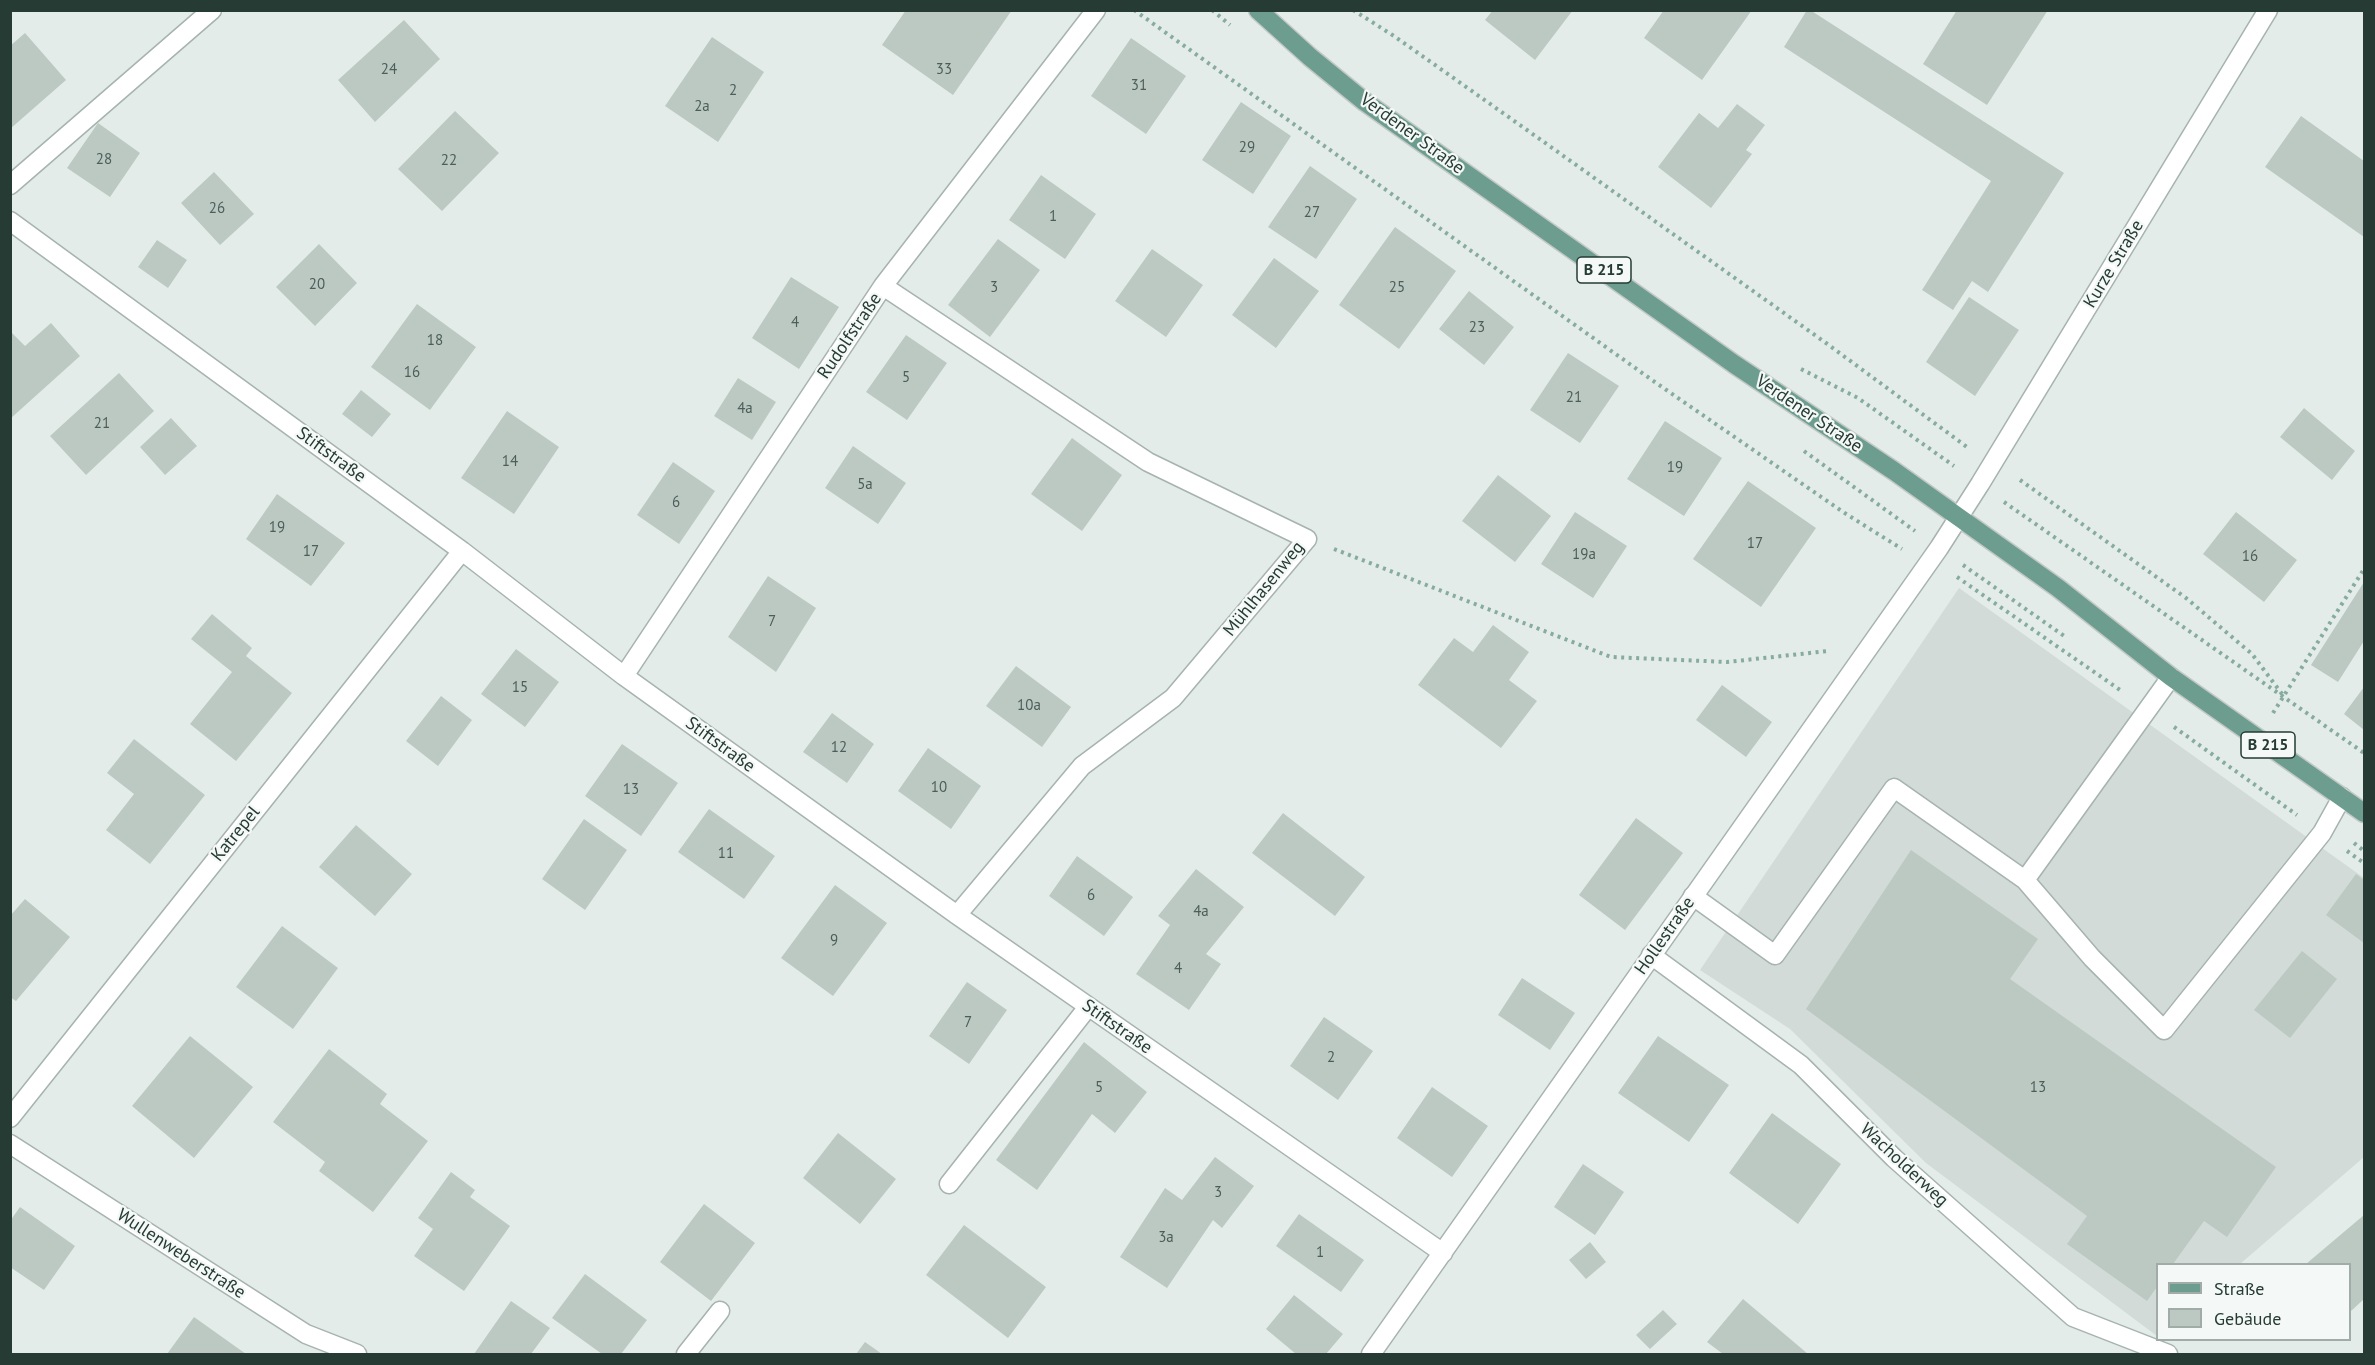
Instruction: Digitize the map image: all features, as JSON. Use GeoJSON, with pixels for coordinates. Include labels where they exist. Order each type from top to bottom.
{"type":"FeatureCollection","features":[{"type":"Feature","properties":{"kind":"main road","name":"Verdener Straße"},"geometry":{"type":"LineString","coordinates":[[1258,10],[1365,102],[1734,364],[1959,517],[2058,588],[2171,677],[2364,813]]}},
{"type":"Feature","properties":{"kind":"street"},"geometry":{"type":"LineString","coordinates":[[10,185],[212,10]]}},
{"type":"Feature","properties":{"kind":"street","name":"Rudolfstraße"},"geometry":{"type":"LineString","coordinates":[[624,676],[883,286],[1096,10]]}},
{"type":"Feature","properties":{"kind":"street","name":"Kurze Straße"},"geometry":{"type":"LineString","coordinates":[[1959,517],[2268,10]]}},
{"type":"Feature","properties":{"kind":"street","name":"Stiftstraße"},"geometry":{"type":"LineString","coordinates":[[10,221],[462,550],[624,676],[957,915],[1443,1253]]}},
{"type":"Feature","properties":{"kind":"street","name":"Mühlhasenweg"},"geometry":{"type":"LineString","coordinates":[[883,286],[1148,462],[1307,539],[1173,698],[1082,766],[957,915]]}},
{"type":"Feature","properties":{"kind":"street","name":"Hollestraße"},"geometry":{"type":"LineString","coordinates":[[1371,1354],[1870,647],[1959,517]]}},
{"type":"Feature","properties":{"kind":"street","name":"Katrepel"},"geometry":{"type":"LineString","coordinates":[[10,1118],[462,550]]}},
{"type":"Feature","properties":{"kind":"street"},"geometry":{"type":"LineString","coordinates":[[2025,880],[2171,677]]}},
{"type":"Feature","properties":{"kind":"street"},"geometry":{"type":"LineString","coordinates":[[1693,896],[1775,955],[1894,788],[2025,880],[2092,958],[2164,1030],[2322,833],[2342,797]]}},
{"type":"Feature","properties":{"kind":"street","name":"Wacholderweg"},"geometry":{"type":"LineString","coordinates":[[1652,955],[1801,1065],[1894,1158],[2073,1317],[2168,1354]]}},
{"type":"Feature","properties":{"kind":"street"},"geometry":{"type":"LineString","coordinates":[[949,1184],[1088,1007]]}},
{"type":"Feature","properties":{"kind":"street","name":"Wullenweberstraße"},"geometry":{"type":"LineString","coordinates":[[10,1144],[306,1334],[357,1354]]}},
{"type":"Feature","properties":{"kind":"street"},"geometry":{"type":"LineString","coordinates":[[686,1354],[720,1311]]}},
{"type":"Feature","properties":{"kind":"path"},"geometry":{"type":"LineString","coordinates":[[1134,10],[1843,512],[1928,563],[1959,578],[2364,863]]}},
{"type":"Feature","properties":{"kind":"path"},"geometry":{"type":"LineString","coordinates":[[1353,10],[1394,36],[1826,343],[1953,439],[2038,491],[2186,598],[2252,654],[2284,697]]}},
{"type":"Feature","properties":{"kind":"path"},"geometry":{"type":"LineString","coordinates":[[1792,364],[1858,398],[2364,753]]}},
{"type":"Feature","properties":{"kind":"path"},"geometry":{"type":"LineString","coordinates":[[1307,539],[1611,657],[1727,662],[1870,647]]}},
{"type":"Feature","properties":{"kind":"path"},"geometry":{"type":"LineString","coordinates":[[2284,697],[2364,569]]}},
{"type":"Feature","properties":{"kind":"shaded area"},"geometry":{"type":"Polygon","coordinates":[[[1959,588],[2364,878],[2364,1157],[2241,1263],[2156,1263],[2156,1335],[1926,1163],[1790,1029],[1700,970],[1959,588]]]}},
{"type":"Feature","properties":{"kind":"building"},"geometry":{"type":"Polygon","coordinates":[[[906,10],[1012,10],[953,95],[882,45],[906,10]]]}},
{"type":"Feature","properties":{"kind":"building"},"geometry":{"type":"Polygon","coordinates":[[[1493,10],[1573,10],[1535,60],[1485,20],[1493,10]]]}},
{"type":"Feature","properties":{"kind":"building"},"geometry":{"type":"Polygon","coordinates":[[[1664,10],[1752,10],[1702,80],[1644,38],[1664,10]]]}},
{"type":"Feature","properties":{"kind":"building"},"geometry":{"type":"Polygon","coordinates":[[[1807,10],[2064,173],[1988,292],[1972,281],[1953,310],[1922,290],[1991,181],[1784,47],[1807,10]]]}},
{"type":"Feature","properties":{"kind":"building"},"geometry":{"type":"Polygon","coordinates":[[[1957,10],[2048,10],[1987,105],[1923,64],[1957,10]]]}},
{"type":"Feature","properties":{"kind":"building"},"geometry":{"type":"Polygon","coordinates":[[[404,20],[440,59],[375,122],[338,80],[404,20]]]}},
{"type":"Feature","properties":{"kind":"building"},"geometry":{"type":"Polygon","coordinates":[[[25,33],[66,80],[10,129],[10,46],[25,33]]]}},
{"type":"Feature","properties":{"kind":"building"},"geometry":{"type":"Polygon","coordinates":[[[712,37],[764,72],[718,142],[665,106],[712,37]]]}},
{"type":"Feature","properties":{"kind":"building"},"geometry":{"type":"Polygon","coordinates":[[[1131,38],[1186,76],[1146,134],[1091,96],[1131,38]]]}},
{"type":"Feature","properties":{"kind":"building"},"geometry":{"type":"Polygon","coordinates":[[[1241,102],[1291,136],[1253,194],[1202,160],[1241,102]]]}},
{"type":"Feature","properties":{"kind":"building"},"geometry":{"type":"Polygon","coordinates":[[[1737,104],[1765,125],[1746,150],[1752,154],[1711,208],[1658,167],[1699,113],[1718,128],[1737,104]]]}},
{"type":"Feature","properties":{"kind":"building"},"geometry":{"type":"Polygon","coordinates":[[[455,111],[499,153],[442,211],[398,169],[455,111]]]}},
{"type":"Feature","properties":{"kind":"building"},"geometry":{"type":"Polygon","coordinates":[[[2301,116],[2364,161],[2364,237],[2265,167],[2301,116]]]}},
{"type":"Feature","properties":{"kind":"building"},"geometry":{"type":"Polygon","coordinates":[[[98,123],[140,153],[110,197],[67,168],[98,123]]]}},
{"type":"Feature","properties":{"kind":"building"},"geometry":{"type":"Polygon","coordinates":[[[1310,166],[1357,199],[1316,259],[1268,227],[1310,166]]]}},
{"type":"Feature","properties":{"kind":"building"},"geometry":{"type":"Polygon","coordinates":[[[214,172],[254,214],[220,245],[181,203],[214,172]]]}},
{"type":"Feature","properties":{"kind":"building"},"geometry":{"type":"Polygon","coordinates":[[[1041,175],[1096,214],[1065,259],[1009,220],[1041,175]]]}},
{"type":"Feature","properties":{"kind":"building"},"geometry":{"type":"Polygon","coordinates":[[[1395,227],[1456,271],[1399,349],[1339,305],[1395,227]]]}},
{"type":"Feature","properties":{"kind":"building"},"geometry":{"type":"Polygon","coordinates":[[[998,239],[1040,270],[990,337],[948,305],[998,239]]]}},
{"type":"Feature","properties":{"kind":"building"},"geometry":{"type":"Polygon","coordinates":[[[157,240],[187,260],[168,288],[138,267],[157,240]]]}},
{"type":"Feature","properties":{"kind":"building"},"geometry":{"type":"Polygon","coordinates":[[[319,244],[357,283],[315,326],[276,287],[319,244]]]}},
{"type":"Feature","properties":{"kind":"building"},"geometry":{"type":"Polygon","coordinates":[[[1152,249],[1203,285],[1166,337],[1115,301],[1152,249]]]}},
{"type":"Feature","properties":{"kind":"building"},"geometry":{"type":"Polygon","coordinates":[[[1274,258],[1319,291],[1276,348],[1232,315],[1274,258]]]}},
{"type":"Feature","properties":{"kind":"building"},"geometry":{"type":"Polygon","coordinates":[[[791,277],[839,307],[799,369],[752,338],[791,277]]]}},
{"type":"Feature","properties":{"kind":"building"},"geometry":{"type":"Polygon","coordinates":[[[1469,291],[1514,327],[1484,365],[1439,329],[1469,291]]]}},
{"type":"Feature","properties":{"kind":"building"},"geometry":{"type":"Polygon","coordinates":[[[1969,297],[2019,330],[1975,396],[1926,362],[1969,297]]]}},
{"type":"Feature","properties":{"kind":"building"},"geometry":{"type":"Polygon","coordinates":[[[417,304],[476,347],[430,410],[371,367],[417,304]]]}},
{"type":"Feature","properties":{"kind":"building"},"geometry":{"type":"Polygon","coordinates":[[[51,323],[80,356],[10,419],[10,331],[25,346],[51,323]]]}},
{"type":"Feature","properties":{"kind":"building"},"geometry":{"type":"Polygon","coordinates":[[[906,335],[947,363],[907,420],[866,392],[906,335]]]}},
{"type":"Feature","properties":{"kind":"building"},"geometry":{"type":"Polygon","coordinates":[[[1568,353],[1619,386],[1580,443],[1530,410],[1568,353]]]}},
{"type":"Feature","properties":{"kind":"building"},"geometry":{"type":"Polygon","coordinates":[[[119,373],[154,411],[86,475],[50,436],[119,373]]]}},
{"type":"Feature","properties":{"kind":"building"},"geometry":{"type":"Polygon","coordinates":[[[738,378],[776,402],[752,440],[714,416],[738,378]]]}},
{"type":"Feature","properties":{"kind":"building"},"geometry":{"type":"Polygon","coordinates":[[[361,390],[391,414],[372,437],[342,414],[361,390]]]}},
{"type":"Feature","properties":{"kind":"building"},"geometry":{"type":"Polygon","coordinates":[[[2304,408],[2355,451],[2332,480],[2280,437],[2304,408]]]}},
{"type":"Feature","properties":{"kind":"building"},"geometry":{"type":"Polygon","coordinates":[[[507,411],[559,447],[514,514],[461,478],[507,411]]]}},
{"type":"Feature","properties":{"kind":"building"},"geometry":{"type":"Polygon","coordinates":[[[171,418],[197,446],[165,475],[140,447],[171,418]]]}},
{"type":"Feature","properties":{"kind":"building"},"geometry":{"type":"Polygon","coordinates":[[[1665,421],[1722,458],[1684,516],[1627,479],[1665,421]]]}},
{"type":"Feature","properties":{"kind":"building"},"geometry":{"type":"Polygon","coordinates":[[[1072,438],[1122,475],[1082,531],[1031,494],[1072,438]]]}},
{"type":"Feature","properties":{"kind":"building"},"geometry":{"type":"Polygon","coordinates":[[[853,446],[906,483],[878,524],[825,488],[853,446]]]}},
{"type":"Feature","properties":{"kind":"building"},"geometry":{"type":"Polygon","coordinates":[[[673,462],[715,491],[679,544],[637,515],[673,462]]]}},
{"type":"Feature","properties":{"kind":"building"},"geometry":{"type":"Polygon","coordinates":[[[1498,475],[1551,516],[1515,562],[1462,521],[1498,475]]]}},
{"type":"Feature","properties":{"kind":"building"},"geometry":{"type":"Polygon","coordinates":[[[1748,481],[1816,528],[1761,607],[1693,559],[1748,481]]]}},
{"type":"Feature","properties":{"kind":"building"},"geometry":{"type":"Polygon","coordinates":[[[277,494],[345,543],[311,586],[246,539],[277,494]]]}},
{"type":"Feature","properties":{"kind":"building"},"geometry":{"type":"Polygon","coordinates":[[[1575,512],[1627,546],[1593,598],[1541,564],[1575,512]]]}},
{"type":"Feature","properties":{"kind":"building"},"geometry":{"type":"Polygon","coordinates":[[[2236,512],[2297,560],[2264,602],[2203,554],[2236,512]]]}},
{"type":"Feature","properties":{"kind":"building"},"geometry":{"type":"Polygon","coordinates":[[[768,576],[816,608],[776,672],[728,637],[768,576]]]}},
{"type":"Feature","properties":{"kind":"building"},"geometry":{"type":"Polygon","coordinates":[[[2364,582],[2364,641],[2338,682],[2311,665],[2364,582]]]}},
{"type":"Feature","properties":{"kind":"building"},"geometry":{"type":"Polygon","coordinates":[[[212,614],[252,648],[246,656],[292,693],[236,761],[190,724],[232,672],[191,639],[212,614]]]}},
{"type":"Feature","properties":{"kind":"building"},"geometry":{"type":"Polygon","coordinates":[[[1493,625],[1529,652],[1509,680],[1537,701],[1501,748],[1418,685],[1454,638],[1473,652],[1493,625]]]}},
{"type":"Feature","properties":{"kind":"building"},"geometry":{"type":"Polygon","coordinates":[[[516,649],[559,682],[525,727],[481,694],[516,649]]]}},
{"type":"Feature","properties":{"kind":"building"},"geometry":{"type":"Polygon","coordinates":[[[1016,666],[1071,707],[1042,747],[986,706],[1016,666]]]}},
{"type":"Feature","properties":{"kind":"building"},"geometry":{"type":"Polygon","coordinates":[[[1722,685],[1772,722],[1746,757],[1696,720],[1722,685]]]}},
{"type":"Feature","properties":{"kind":"building"},"geometry":{"type":"Polygon","coordinates":[[[2364,687],[2364,730],[2344,714],[2364,687]]]}},
{"type":"Feature","properties":{"kind":"building"},"geometry":{"type":"Polygon","coordinates":[[[441,696],[472,720],[438,766],[406,741],[441,696]]]}},
{"type":"Feature","properties":{"kind":"building"},"geometry":{"type":"Polygon","coordinates":[[[832,713],[874,744],[847,783],[803,752],[832,713]]]}},
{"type":"Feature","properties":{"kind":"building"},"geometry":{"type":"Polygon","coordinates":[[[134,739],[205,795],[150,864],[106,830],[134,794],[107,773],[134,739]]]}},
{"type":"Feature","properties":{"kind":"building"},"geometry":{"type":"Polygon","coordinates":[[[622,744],[678,783],[641,836],[585,796],[622,744]]]}},
{"type":"Feature","properties":{"kind":"building"},"geometry":{"type":"Polygon","coordinates":[[[928,748],[981,786],[951,829],[898,791],[928,748]]]}},
{"type":"Feature","properties":{"kind":"building"},"geometry":{"type":"Polygon","coordinates":[[[709,809],[775,856],[744,899],[678,852],[709,809]]]}},
{"type":"Feature","properties":{"kind":"building"},"geometry":{"type":"Polygon","coordinates":[[[1283,813],[1365,877],[1335,916],[1252,853],[1283,813]]]}},
{"type":"Feature","properties":{"kind":"building"},"geometry":{"type":"Polygon","coordinates":[[[1636,818],[1683,853],[1625,930],[1579,895],[1636,818]]]}},
{"type":"Feature","properties":{"kind":"building"},"geometry":{"type":"Polygon","coordinates":[[[584,819],[627,850],[585,910],[542,879],[584,819]]]}},
{"type":"Feature","properties":{"kind":"building"},"geometry":{"type":"Polygon","coordinates":[[[356,825],[412,874],[375,916],[319,867],[356,825]]]}},
{"type":"Feature","properties":{"kind":"building"},"geometry":{"type":"Polygon","coordinates":[[[1911,850],[2038,939],[2010,979],[2276,1167],[2227,1237],[2204,1221],[2174,1263],[2156,1263],[2156,1288],[2147,1301],[2067,1244],[2087,1216],[1806,1009],[1911,850]]]}},
{"type":"Feature","properties":{"kind":"building"},"geometry":{"type":"Polygon","coordinates":[[[1077,856],[1133,897],[1104,936],[1049,896],[1077,856]]]}},
{"type":"Feature","properties":{"kind":"building"},"geometry":{"type":"Polygon","coordinates":[[[1196,869],[1244,907],[1206,954],[1221,964],[1189,1010],[1136,974],[1170,925],[1158,916],[1196,869]]]}},
{"type":"Feature","properties":{"kind":"building"},"geometry":{"type":"Polygon","coordinates":[[[2356,874],[2364,880],[2364,943],[2326,915],[2356,874]]]}},
{"type":"Feature","properties":{"kind":"building"},"geometry":{"type":"Polygon","coordinates":[[[835,885],[887,923],[833,996],[781,958],[835,885]]]}},
{"type":"Feature","properties":{"kind":"building"},"geometry":{"type":"Polygon","coordinates":[[[25,899],[70,937],[16,1001],[10,997],[10,916],[25,899]]]}},
{"type":"Feature","properties":{"kind":"building"},"geometry":{"type":"Polygon","coordinates":[[[282,926],[338,968],[293,1029],[236,987],[282,926]]]}},
{"type":"Feature","properties":{"kind":"building"},"geometry":{"type":"Polygon","coordinates":[[[2302,951],[2337,979],[2290,1038],[2254,1010],[2302,951]]]}},
{"type":"Feature","properties":{"kind":"building"},"geometry":{"type":"Polygon","coordinates":[[[1522,978],[1575,1013],[1550,1050],[1498,1015],[1522,978]]]}},
{"type":"Feature","properties":{"kind":"building"},"geometry":{"type":"Polygon","coordinates":[[[967,982],[1007,1010],[969,1064],[929,1036],[967,982]]]}},
{"type":"Feature","properties":{"kind":"building"},"geometry":{"type":"Polygon","coordinates":[[[1324,1017],[1373,1051],[1338,1100],[1290,1066],[1324,1017]]]}},
{"type":"Feature","properties":{"kind":"building"},"geometry":{"type":"Polygon","coordinates":[[[190,1036],[253,1087],[194,1158],[132,1106],[190,1036]]]}},
{"type":"Feature","properties":{"kind":"building"},"geometry":{"type":"Polygon","coordinates":[[[1658,1036],[1729,1085],[1689,1142],[1618,1093],[1658,1036]]]}},
{"type":"Feature","properties":{"kind":"building"},"geometry":{"type":"Polygon","coordinates":[[[1084,1042],[1147,1092],[1115,1133],[1092,1114],[1037,1190],[996,1160],[1084,1042]]]}},
{"type":"Feature","properties":{"kind":"building"},"geometry":{"type":"Polygon","coordinates":[[[329,1049],[387,1094],[380,1104],[428,1141],[373,1212],[319,1171],[325,1162],[273,1122],[329,1049]]]}},
{"type":"Feature","properties":{"kind":"building"},"geometry":{"type":"Polygon","coordinates":[[[1432,1087],[1488,1126],[1452,1177],[1397,1138],[1432,1087]]]}},
{"type":"Feature","properties":{"kind":"building"},"geometry":{"type":"Polygon","coordinates":[[[1772,1113],[1841,1164],[1798,1224],[1729,1173],[1772,1113]]]}},
{"type":"Feature","properties":{"kind":"building"},"geometry":{"type":"Polygon","coordinates":[[[838,1133],[896,1179],[860,1224],[803,1178],[838,1133]]]}},
{"type":"Feature","properties":{"kind":"building"},"geometry":{"type":"Polygon","coordinates":[[[1215,1157],[1254,1186],[1222,1228],[1213,1220],[1167,1288],[1120,1257],[1165,1188],[1182,1200],[1215,1157]]]}},
{"type":"Feature","properties":{"kind":"building"},"geometry":{"type":"Polygon","coordinates":[[[1583,1164],[1624,1192],[1595,1235],[1554,1207],[1583,1164]]]}},
{"type":"Feature","properties":{"kind":"building"},"geometry":{"type":"Polygon","coordinates":[[[451,1172],[475,1190],[470,1197],[510,1226],[464,1291],[414,1256],[433,1229],[418,1218],[451,1172]]]}},
{"type":"Feature","properties":{"kind":"building"},"geometry":{"type":"Polygon","coordinates":[[[704,1204],[755,1243],[711,1301],[660,1262],[704,1204]]]}},
{"type":"Feature","properties":{"kind":"building"},"geometry":{"type":"Polygon","coordinates":[[[20,1207],[75,1246],[44,1290],[10,1267],[10,1221],[20,1207]]]}},
{"type":"Feature","properties":{"kind":"building"},"geometry":{"type":"Polygon","coordinates":[[[1299,1214],[1364,1260],[1341,1292],[1276,1246],[1299,1214]]]}},
{"type":"Feature","properties":{"kind":"building"},"geometry":{"type":"Polygon","coordinates":[[[2364,1215],[2364,1299],[2351,1311],[2351,1263],[2307,1263],[2364,1215]]]}},
{"type":"Feature","properties":{"kind":"building"},"geometry":{"type":"Polygon","coordinates":[[[964,1225],[1046,1287],[1008,1338],[926,1275],[964,1225]]]}},
{"type":"Feature","properties":{"kind":"building"},"geometry":{"type":"Polygon","coordinates":[[[1590,1242],[1606,1262],[1586,1279],[1569,1260],[1590,1242]]]}},
{"type":"Feature","properties":{"kind":"building"},"geometry":{"type":"Polygon","coordinates":[[[585,1274],[647,1320],[621,1354],[602,1354],[552,1318],[585,1274]]]}},
{"type":"Feature","properties":{"kind":"building"},"geometry":{"type":"Polygon","coordinates":[[[1294,1295],[1343,1334],[1326,1354],[1296,1354],[1266,1329],[1294,1295]]]}},
{"type":"Feature","properties":{"kind":"building"},"geometry":{"type":"Polygon","coordinates":[[[1743,1299],[1808,1354],[1723,1354],[1707,1342],[1743,1299]]]}},
{"type":"Feature","properties":{"kind":"building"},"geometry":{"type":"Polygon","coordinates":[[[511,1301],[550,1328],[531,1354],[474,1354],[511,1301]]]}},
{"type":"Feature","properties":{"kind":"building"},"geometry":{"type":"Polygon","coordinates":[[[1663,1310],[1677,1324],[1650,1349],[1636,1335],[1663,1310]]]}},
{"type":"Feature","properties":{"kind":"building"},"geometry":{"type":"Polygon","coordinates":[[[194,1317],[246,1354],[167,1354],[194,1317]]]}},
{"type":"Feature","properties":{"kind":"building"},"geometry":{"type":"Polygon","coordinates":[[[865,1342],[882,1354],[856,1354],[865,1342]]]}}]}
